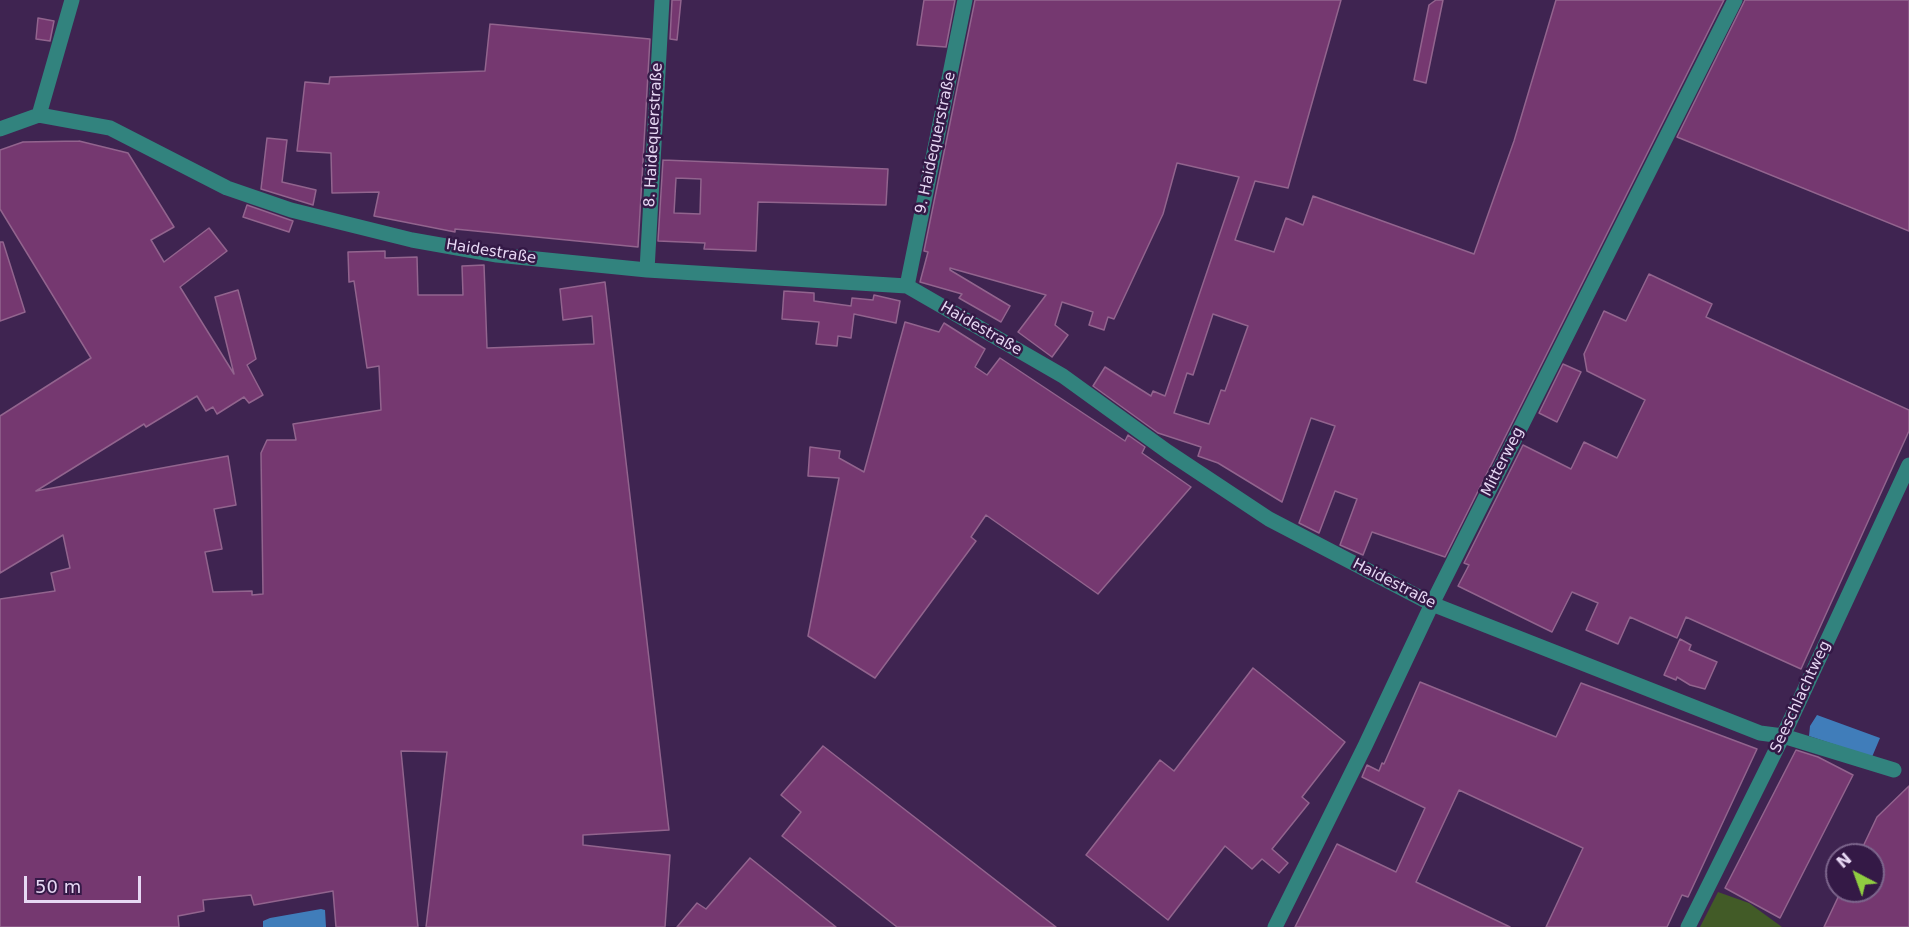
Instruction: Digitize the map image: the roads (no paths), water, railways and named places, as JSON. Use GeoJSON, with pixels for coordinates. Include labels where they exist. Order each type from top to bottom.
{"type":"FeatureCollection","features":[{"type":"Feature","properties":{"kind":"street"},"geometry":{"type":"LineString","coordinates":[[0,129],[39,115],[72,0]]}},
{"type":"Feature","properties":{"kind":"street","name":"8. Haidequerstraße"},"geometry":{"type":"LineString","coordinates":[[646,270],[662,0]]}},
{"type":"Feature","properties":{"kind":"street","name":"9. Haidequerstraße"},"geometry":{"type":"LineString","coordinates":[[906,286],[965,0]]}},
{"type":"Feature","properties":{"kind":"street","name":"Mitterweg"},"geometry":{"type":"LineString","coordinates":[[1275,927],[1365,746],[1432,604],[1735,0]]}},
{"type":"Feature","properties":{"kind":"street","name":"Haidestraße"},"geometry":{"type":"LineString","coordinates":[[39,115],[110,128],[214,184],[291,210],[412,240],[497,255],[646,270],[906,286],[1063,376],[1168,452],[1269,519],[1432,604],[1760,733],[1783,736],[1894,770]]}},
{"type":"Feature","properties":{"kind":"street","name":"Seeschlachtweg"},"geometry":{"type":"LineString","coordinates":[[1688,927],[1783,736],[1909,465]]}},
{"type":"Feature","properties":{"kind":"water"},"geometry":{"type":"Polygon","coordinates":[[[1817,715],[1880,738],[1872,757],[1809,736],[1810,726],[1817,715]]]}},
{"type":"Feature","properties":{"kind":"water"},"geometry":{"type":"Polygon","coordinates":[[[325,910],[326,927],[263,927],[263,921],[270,918],[325,910]]]}}]}
